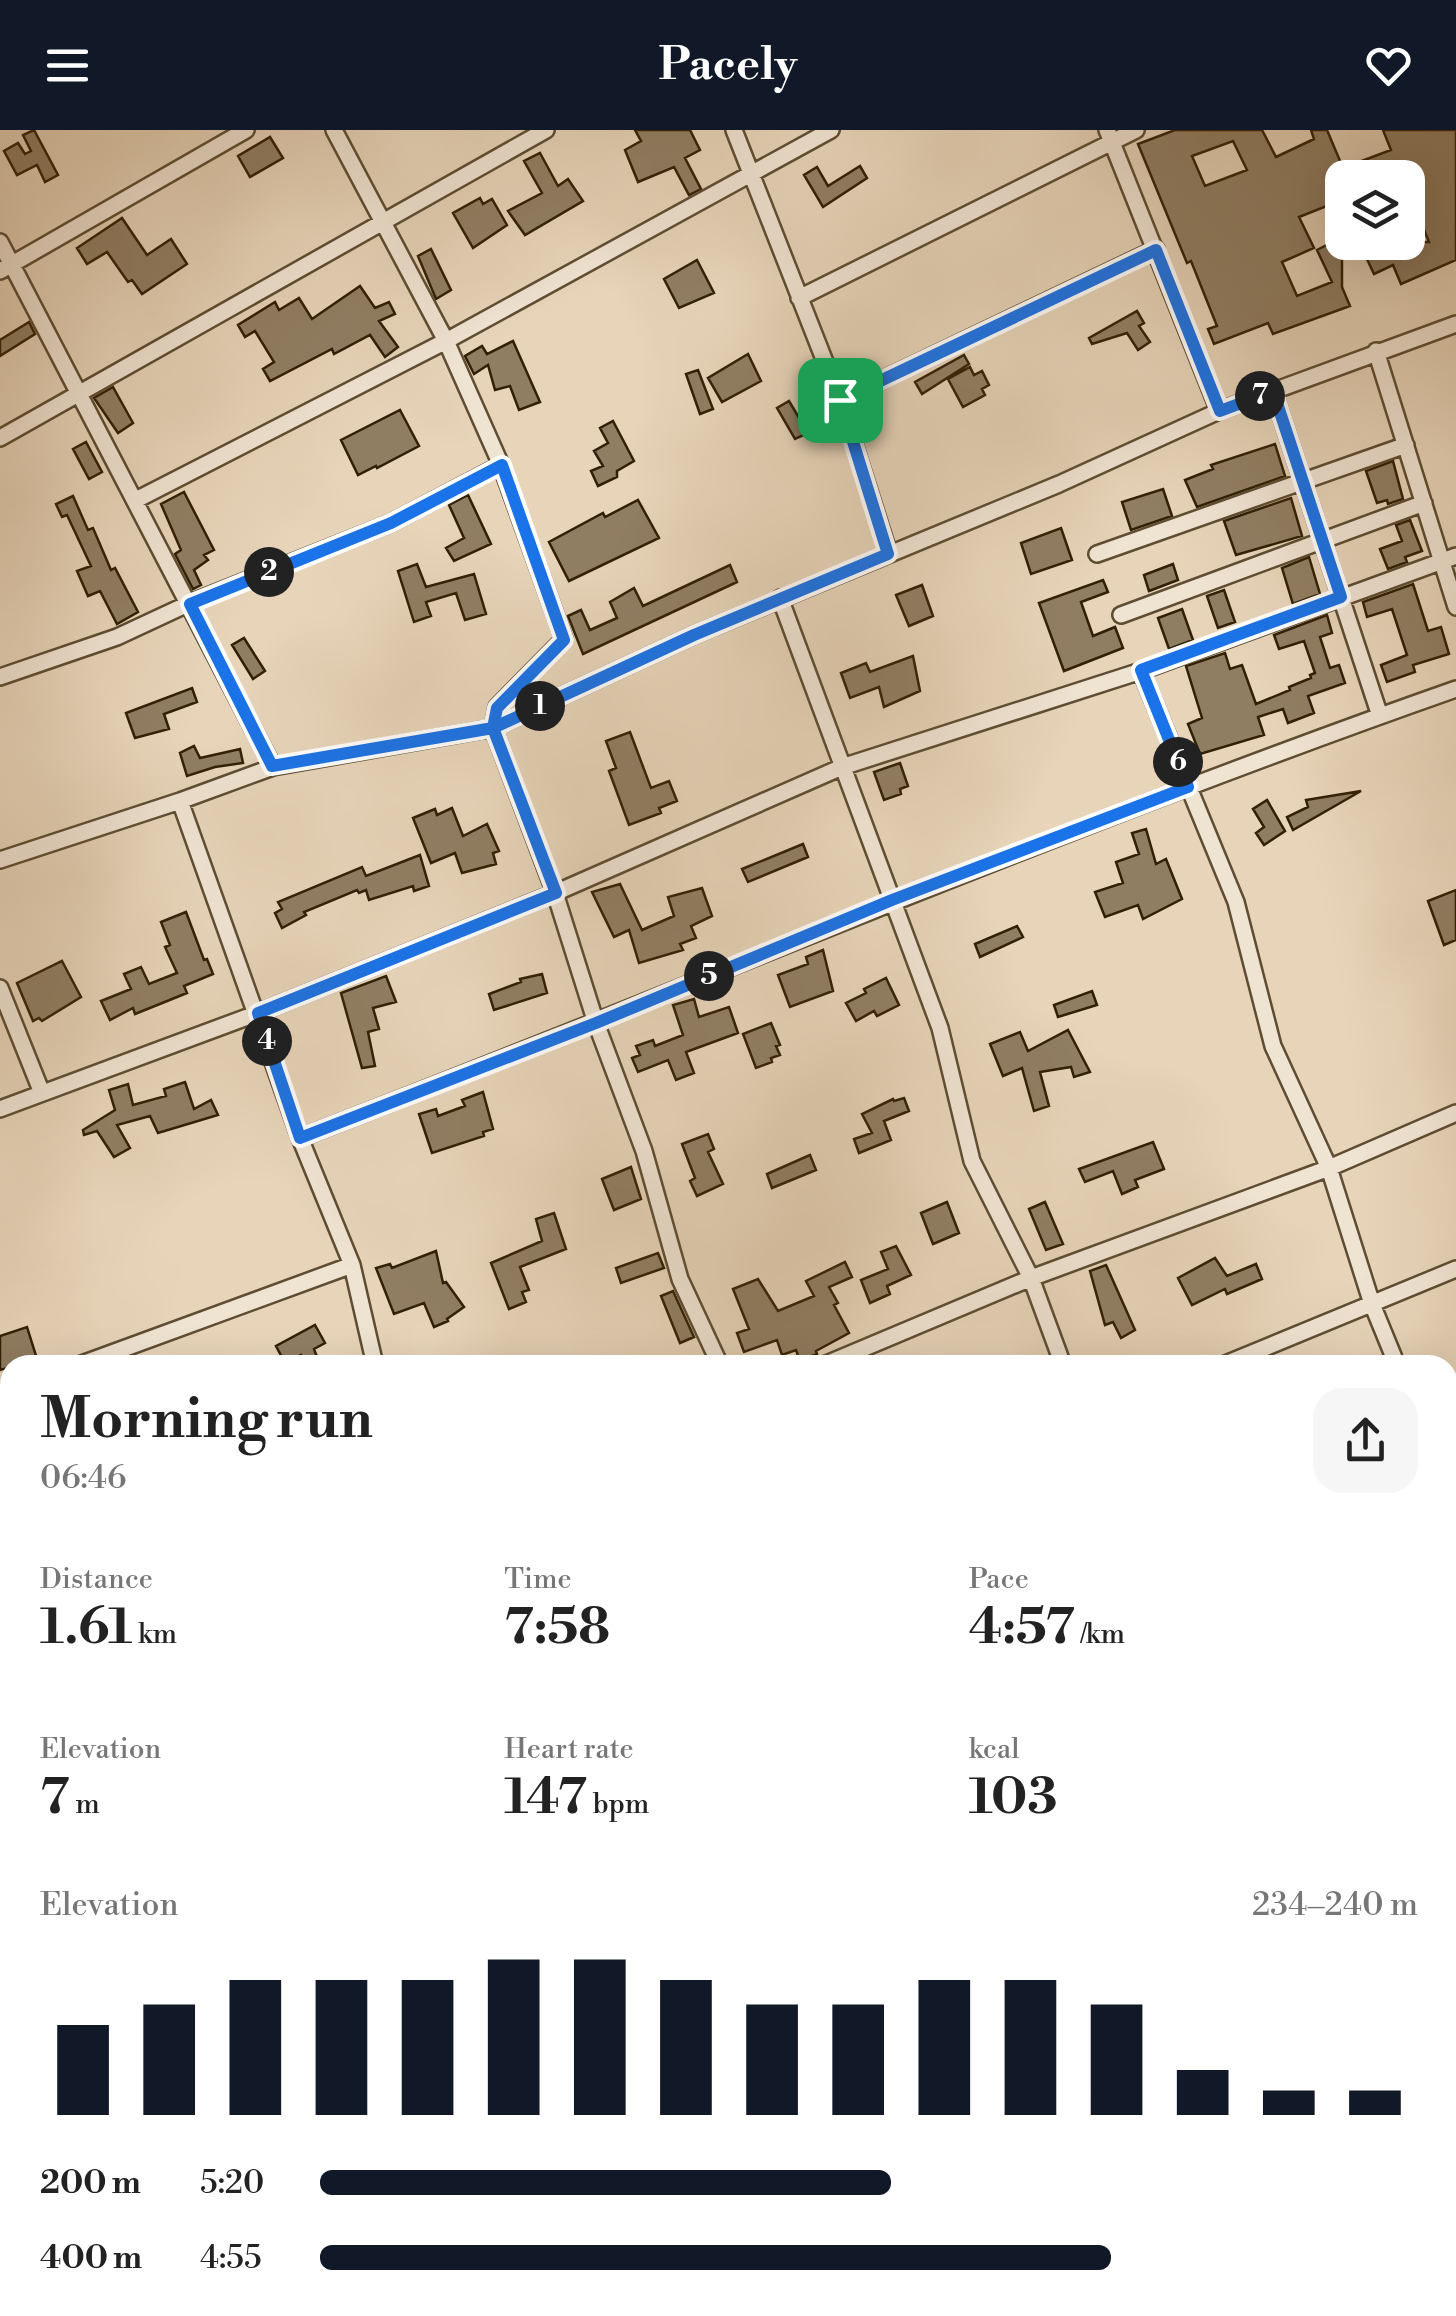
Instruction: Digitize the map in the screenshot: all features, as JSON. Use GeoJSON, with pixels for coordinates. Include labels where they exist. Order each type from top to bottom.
{"type":"FeatureCollection","features":[{"type":"Feature","properties":{"kind":"street"},"geometry":{"type":"LineString","coordinates":[[6,267],[246,130]]}},
{"type":"Feature","properties":{"kind":"street"},"geometry":{"type":"LineString","coordinates":[[334,130],[446,341],[502,465],[564,640],[497,708],[493,728],[556,893],[596,1023],[644,1151],[680,1278],[715,1355]]}},
{"type":"Feature","properties":{"kind":"street"},"geometry":{"type":"LineString","coordinates":[[0,438],[546,130]]}},
{"type":"Feature","properties":{"kind":"street"},"geometry":{"type":"LineString","coordinates":[[734,130],[840,400],[888,554]]}},
{"type":"Feature","properties":{"kind":"street"},"geometry":{"type":"LineString","coordinates":[[136,500],[446,341],[831,130]]}},
{"type":"Feature","properties":{"kind":"street"},"geometry":{"type":"LineString","coordinates":[[800,298],[1109,135],[1136,130]]}},
{"type":"Feature","properties":{"kind":"street"},"geometry":{"type":"LineString","coordinates":[[1109,135],[1220,411]]}},
{"type":"Feature","properties":{"kind":"street"},"geometry":{"type":"LineString","coordinates":[[0,242],[6,267],[80,392],[272,766]]}},
{"type":"Feature","properties":{"kind":"street"},"geometry":{"type":"LineString","coordinates":[[840,400],[1156,250]]}},
{"type":"Feature","properties":{"kind":"street"},"geometry":{"type":"LineString","coordinates":[[0,860],[180,801],[272,766],[493,728],[780,598],[1059,484],[1220,411],[1456,324]]}},
{"type":"Feature","properties":{"kind":"street"},"geometry":{"type":"LineString","coordinates":[[1376,352],[1424,503],[1449,559],[1456,607]]}},
{"type":"Feature","properties":{"kind":"street"},"geometry":{"type":"LineString","coordinates":[[1273,391],[1380,716]]}},
{"type":"Feature","properties":{"kind":"street"},"geometry":{"type":"LineString","coordinates":[[1097,554],[1406,445]]}},
{"type":"Feature","properties":{"kind":"street"},"geometry":{"type":"LineString","coordinates":[[0,677],[117,638],[190,604],[391,523],[502,465]]}},
{"type":"Feature","properties":{"kind":"street"},"geometry":{"type":"LineString","coordinates":[[1121,615],[1424,503]]}},
{"type":"Feature","properties":{"kind":"street"},"geometry":{"type":"LineString","coordinates":[[0,1109],[258,1013],[556,893],[842,767],[1141,670],[1449,559]]}},
{"type":"Feature","properties":{"kind":"street"},"geometry":{"type":"LineString","coordinates":[[780,598],[940,1028],[972,1160],[1031,1278],[1059,1355]]}},
{"type":"Feature","properties":{"kind":"street"},"geometry":{"type":"LineString","coordinates":[[1141,670],[1236,902],[1274,1046],[1329,1168],[1372,1304],[1393,1355]]}},
{"type":"Feature","properties":{"kind":"street"},"geometry":{"type":"LineString","coordinates":[[300,1138],[596,1023],[892,900],[1456,689]]}},
{"type":"Feature","properties":{"kind":"street"},"geometry":{"type":"LineString","coordinates":[[180,801],[300,1138],[352,1265],[373,1355]]}},
{"type":"Feature","properties":{"kind":"street"},"geometry":{"type":"LineString","coordinates":[[0,988],[42,1093]]}},
{"type":"Feature","properties":{"kind":"street"},"geometry":{"type":"LineString","coordinates":[[848,1355],[1031,1278],[1329,1168],[1456,1113]]}},
{"type":"Feature","properties":{"kind":"street"},"geometry":{"type":"LineString","coordinates":[[106,1355],[352,1265]]}},
{"type":"Feature","properties":{"kind":"street"},"geometry":{"type":"LineString","coordinates":[[1247,1355],[1456,1269]]}},
{"type":"Feature","properties":{"kind":"building"},"geometry":{"type":"Polygon","coordinates":[[[34,130],[58,175],[45,182],[37,165],[17,175],[4,151],[18,143],[25,154],[31,151],[23,135],[34,130]]]}},
{"type":"Feature","properties":{"kind":"building"},"geometry":{"type":"Polygon","coordinates":[[[635,130],[690,130],[700,150],[685,158],[701,189],[689,195],[674,167],[638,182],[625,150],[641,141],[635,130]]]}},
{"type":"Feature","properties":{"kind":"building"},"geometry":{"type":"Polygon","coordinates":[[[1175,130],[1262,130],[1276,157],[1314,139],[1311,130],[1327,130],[1340,160],[1325,160],[1325,207],[1299,217],[1314,248],[1282,262],[1297,296],[1332,282],[1317,250],[1325,246],[1325,260],[1342,260],[1342,287],[1350,306],[1273,334],[1268,323],[1214,344],[1208,329],[1217,326],[1191,261],[1187,263],[1138,144],[1175,130]],[[1233,141],[1192,156],[1205,186],[1247,170],[1233,141]]]}},
{"type":"Feature","properties":{"kind":"building"},"geometry":{"type":"Polygon","coordinates":[[[1383,130],[1456,130],[1456,260],[1401,284],[1393,265],[1374,274],[1367,260],[1425,260],[1425,242],[1429,242],[1425,232],[1425,160],[1364,160],[1391,150],[1383,130]]]}},
{"type":"Feature","properties":{"kind":"building"},"geometry":{"type":"Polygon","coordinates":[[[270,137],[283,158],[250,177],[238,156],[270,137]]]}},
{"type":"Feature","properties":{"kind":"building"},"geometry":{"type":"Polygon","coordinates":[[[540,153],[558,186],[568,179],[583,201],[525,235],[508,211],[542,193],[524,161],[540,153]]]}},
{"type":"Feature","properties":{"kind":"building"},"geometry":{"type":"Polygon","coordinates":[[[860,166],[867,178],[823,207],[804,175],[817,167],[828,186],[860,166]]]}},
{"type":"Feature","properties":{"kind":"building"},"geometry":{"type":"Polygon","coordinates":[[[480,198],[483,204],[492,199],[507,225],[473,248],[453,213],[480,198]]]}},
{"type":"Feature","properties":{"kind":"building"},"geometry":{"type":"Polygon","coordinates":[[[122,218],[147,255],[171,239],[187,264],[142,294],[132,280],[128,282],[107,252],[87,264],[77,248],[122,218]]]}},
{"type":"Feature","properties":{"kind":"building"},"geometry":{"type":"Polygon","coordinates":[[[431,249],[451,290],[436,299],[418,256],[431,249]]]}},
{"type":"Feature","properties":{"kind":"building"},"geometry":{"type":"Polygon","coordinates":[[[697,260],[714,293],[679,308],[664,279],[697,260]]]}},
{"type":"Feature","properties":{"kind":"building"},"geometry":{"type":"Polygon","coordinates":[[[360,286],[375,308],[389,302],[395,314],[379,321],[398,347],[385,357],[370,335],[334,354],[332,349],[270,381],[263,369],[274,362],[255,331],[245,337],[238,325],[275,302],[279,310],[299,298],[312,319],[360,286]]]}},
{"type":"Feature","properties":{"kind":"building"},"geometry":{"type":"Polygon","coordinates":[[[1137,311],[1144,323],[1139,326],[1150,342],[1138,350],[1127,333],[1092,344],[1089,338],[1137,311]]]}},
{"type":"Feature","properties":{"kind":"building"},"geometry":{"type":"Polygon","coordinates":[[[29,322],[35,334],[0,356],[0,340],[29,322]]]}},
{"type":"Feature","properties":{"kind":"building"},"geometry":{"type":"Polygon","coordinates":[[[513,341],[540,402],[519,410],[510,386],[495,390],[488,365],[474,374],[465,356],[482,346],[487,354],[513,341]]]}},
{"type":"Feature","properties":{"kind":"building"},"geometry":{"type":"Polygon","coordinates":[[[748,354],[761,381],[722,402],[708,378],[748,354]]]}},
{"type":"Feature","properties":{"kind":"building"},"geometry":{"type":"Polygon","coordinates":[[[964,355],[969,364],[922,394],[915,382],[964,355]]]}},
{"type":"Feature","properties":{"kind":"building"},"geometry":{"type":"Polygon","coordinates":[[[970,367],[974,375],[982,371],[989,385],[982,389],[985,395],[963,407],[948,379],[970,367]]]}},
{"type":"Feature","properties":{"kind":"building"},"geometry":{"type":"Polygon","coordinates":[[[698,370],[713,409],[700,414],[686,374],[698,370]]]}},
{"type":"Feature","properties":{"kind":"building"},"geometry":{"type":"Polygon","coordinates":[[[113,387],[133,423],[118,433],[94,398],[113,387]]]}},
{"type":"Feature","properties":{"kind":"building"},"geometry":{"type":"Polygon","coordinates":[[[789,401],[808,433],[795,439],[777,408],[789,401]]]}},
{"type":"Feature","properties":{"kind":"building"},"geometry":{"type":"Polygon","coordinates":[[[400,410],[419,446],[358,475],[341,440],[400,410]]]}},
{"type":"Feature","properties":{"kind":"building"},"geometry":{"type":"Polygon","coordinates":[[[613,421],[634,461],[617,471],[617,477],[598,486],[591,471],[603,466],[594,451],[608,443],[600,428],[613,421]]]}},
{"type":"Feature","properties":{"kind":"building"},"geometry":{"type":"Polygon","coordinates":[[[86,442],[102,472],[89,479],[73,449],[86,442]]]}},
{"type":"Feature","properties":{"kind":"building"},"geometry":{"type":"Polygon","coordinates":[[[1275,444],[1285,476],[1197,507],[1185,480],[1213,469],[1211,465],[1275,444]]]}},
{"type":"Feature","properties":{"kind":"building"},"geometry":{"type":"Polygon","coordinates":[[[1393,461],[1403,499],[1377,503],[1366,471],[1393,461]]]}},
{"type":"Feature","properties":{"kind":"building"},"geometry":{"type":"Polygon","coordinates":[[[1163,489],[1172,516],[1131,530],[1122,502],[1163,489]]]}},
{"type":"Feature","properties":{"kind":"building"},"geometry":{"type":"Polygon","coordinates":[[[184,492],[214,550],[204,555],[208,560],[194,570],[201,585],[193,589],[175,554],[181,550],[161,504],[184,492]]]}},
{"type":"Feature","properties":{"kind":"building"},"geometry":{"type":"Polygon","coordinates":[[[468,495],[491,544],[454,561],[446,548],[464,538],[449,505],[468,495]]]}},
{"type":"Feature","properties":{"kind":"building"},"geometry":{"type":"Polygon","coordinates":[[[73,496],[88,530],[93,528],[111,570],[115,568],[138,612],[117,624],[100,591],[88,596],[77,571],[91,566],[67,515],[62,517],[56,504],[73,496]]]}},
{"type":"Feature","properties":{"kind":"building"},"geometry":{"type":"Polygon","coordinates":[[[1291,498],[1302,536],[1236,555],[1224,521],[1291,498]]]}},
{"type":"Feature","properties":{"kind":"building"},"geometry":{"type":"Polygon","coordinates":[[[638,500],[659,538],[569,581],[549,542],[603,513],[605,517],[638,500]]]}},
{"type":"Feature","properties":{"kind":"building"},"geometry":{"type":"Polygon","coordinates":[[[1410,520],[1422,551],[1388,569],[1380,549],[1402,541],[1396,525],[1410,520]]]}},
{"type":"Feature","properties":{"kind":"building"},"geometry":{"type":"Polygon","coordinates":[[[1061,528],[1072,560],[1031,574],[1021,543],[1061,528]]]}},
{"type":"Feature","properties":{"kind":"building"},"geometry":{"type":"Polygon","coordinates":[[[1309,557],[1320,594],[1293,604],[1282,568],[1309,557]]]}},
{"type":"Feature","properties":{"kind":"building"},"geometry":{"type":"Polygon","coordinates":[[[417,564],[426,587],[474,574],[486,614],[465,620],[456,593],[426,602],[431,616],[414,622],[398,571],[417,564]]]}},
{"type":"Feature","properties":{"kind":"building"},"geometry":{"type":"Polygon","coordinates":[[[1173,564],[1178,580],[1149,591],[1144,575],[1173,564]]]}},
{"type":"Feature","properties":{"kind":"building"},"geometry":{"type":"Polygon","coordinates":[[[730,565],[737,582],[583,654],[568,616],[581,610],[590,630],[617,618],[610,602],[634,588],[643,606],[730,565]]]}},
{"type":"Feature","properties":{"kind":"building"},"geometry":{"type":"Polygon","coordinates":[[[1103,580],[1108,592],[1081,602],[1093,636],[1115,627],[1123,648],[1064,671],[1039,603],[1103,580]]]}},
{"type":"Feature","properties":{"kind":"building"},"geometry":{"type":"Polygon","coordinates":[[[1413,584],[1428,631],[1441,627],[1449,654],[1413,665],[1415,672],[1387,682],[1381,665],[1407,655],[1392,609],[1367,617],[1363,602],[1413,584]]]}},
{"type":"Feature","properties":{"kind":"building"},"geometry":{"type":"Polygon","coordinates":[[[922,585],[933,616],[909,626],[896,595],[922,585]]]}},
{"type":"Feature","properties":{"kind":"building"},"geometry":{"type":"Polygon","coordinates":[[[1224,590],[1235,622],[1218,628],[1207,596],[1224,590]]]}},
{"type":"Feature","properties":{"kind":"building"},"geometry":{"type":"Polygon","coordinates":[[[1182,609],[1193,640],[1169,649],[1158,618],[1182,609]]]}},
{"type":"Feature","properties":{"kind":"building"},"geometry":{"type":"Polygon","coordinates":[[[1327,615],[1332,633],[1320,637],[1330,668],[1339,665],[1345,683],[1308,696],[1314,713],[1288,723],[1283,709],[1258,717],[1264,735],[1200,754],[1188,724],[1202,718],[1186,666],[1225,653],[1230,669],[1242,665],[1256,704],[1290,690],[1289,687],[1315,673],[1304,641],[1279,649],[1274,635],[1327,615]]]}},
{"type":"Feature","properties":{"kind":"building"},"geometry":{"type":"Polygon","coordinates":[[[244,638],[265,671],[253,679],[232,645],[244,638]]]}},
{"type":"Feature","properties":{"kind":"building"},"geometry":{"type":"Polygon","coordinates":[[[913,656],[920,691],[884,707],[879,687],[850,698],[841,673],[866,663],[870,672],[913,656]]]}},
{"type":"Feature","properties":{"kind":"building"},"geometry":{"type":"Polygon","coordinates":[[[192,688],[197,702],[164,714],[169,729],[135,738],[126,713],[192,688]]]}},
{"type":"Feature","properties":{"kind":"building"},"geometry":{"type":"Polygon","coordinates":[[[630,732],[651,788],[669,781],[677,801],[659,808],[661,813],[629,825],[609,771],[616,768],[606,741],[630,732]]]}},
{"type":"Feature","properties":{"kind":"building"},"geometry":{"type":"Polygon","coordinates":[[[194,746],[200,758],[240,749],[243,763],[187,776],[180,753],[194,746]]]}},
{"type":"Feature","properties":{"kind":"building"},"geometry":{"type":"Polygon","coordinates":[[[900,763],[908,786],[900,789],[901,794],[884,800],[874,772],[900,763]]]}},
{"type":"Feature","properties":{"kind":"building"},"geometry":{"type":"Polygon","coordinates":[[[1361,791],[1293,830],[1287,817],[1308,807],[1306,800],[1361,791]]]}},
{"type":"Feature","properties":{"kind":"building"},"geometry":{"type":"Polygon","coordinates":[[[1267,800],[1285,831],[1264,845],[1256,833],[1264,827],[1253,809],[1267,800]]]}},
{"type":"Feature","properties":{"kind":"building"},"geometry":{"type":"Polygon","coordinates":[[[452,808],[463,836],[487,824],[499,851],[493,853],[496,864],[462,873],[455,853],[431,863],[413,818],[435,809],[437,815],[452,808]]]}},
{"type":"Feature","properties":{"kind":"building"},"geometry":{"type":"Polygon","coordinates":[[[1146,829],[1156,864],[1166,859],[1182,899],[1143,919],[1138,905],[1105,917],[1095,892],[1123,883],[1116,862],[1139,854],[1132,833],[1146,829]]]}},
{"type":"Feature","properties":{"kind":"building"},"geometry":{"type":"Polygon","coordinates":[[[803,844],[808,857],[748,882],[742,869],[803,844]]]}},
{"type":"Feature","properties":{"kind":"building"},"geometry":{"type":"Polygon","coordinates":[[[420,855],[429,886],[414,891],[413,886],[369,900],[366,890],[357,890],[304,912],[306,915],[282,928],[275,913],[282,909],[278,902],[362,867],[366,876],[420,855]]]}},
{"type":"Feature","properties":{"kind":"building"},"geometry":{"type":"Polygon","coordinates":[[[620,884],[642,930],[674,916],[668,897],[702,888],[712,916],[691,926],[696,938],[680,944],[683,950],[639,963],[629,930],[614,937],[592,892],[620,884]]]}},
{"type":"Feature","properties":{"kind":"building"},"geometry":{"type":"Polygon","coordinates":[[[1456,890],[1456,940],[1444,945],[1428,901],[1456,890]]]}},
{"type":"Feature","properties":{"kind":"building"},"geometry":{"type":"Polygon","coordinates":[[[186,912],[213,974],[184,986],[187,993],[135,1014],[133,1008],[110,1020],[101,1001],[131,989],[124,974],[141,967],[149,984],[177,973],[165,947],[170,945],[161,922],[186,912]]]}},
{"type":"Feature","properties":{"kind":"building"},"geometry":{"type":"Polygon","coordinates":[[[1017,926],[1023,937],[980,957],[975,944],[1017,926]]]}},
{"type":"Feature","properties":{"kind":"building"},"geometry":{"type":"Polygon","coordinates":[[[823,950],[833,991],[790,1007],[778,975],[808,964],[806,957],[823,950]]]}},
{"type":"Feature","properties":{"kind":"building"},"geometry":{"type":"Polygon","coordinates":[[[62,961],[81,997],[42,1021],[33,1021],[17,983],[62,961]]]}},
{"type":"Feature","properties":{"kind":"building"},"geometry":{"type":"Polygon","coordinates":[[[542,974],[547,993],[494,1010],[489,994],[521,982],[520,979],[542,974]]]}},
{"type":"Feature","properties":{"kind":"building"},"geometry":{"type":"Polygon","coordinates":[[[386,976],[396,1002],[373,1008],[379,1029],[368,1032],[375,1066],[362,1068],[341,993],[386,976]]]}},
{"type":"Feature","properties":{"kind":"building"},"geometry":{"type":"Polygon","coordinates":[[[886,978],[899,1005],[877,1016],[874,1011],[856,1021],[846,1003],[886,978]]]}},
{"type":"Feature","properties":{"kind":"building"},"geometry":{"type":"Polygon","coordinates":[[[1092,991],[1097,1005],[1058,1017],[1054,1005],[1092,991]]]}},
{"type":"Feature","properties":{"kind":"building"},"geometry":{"type":"Polygon","coordinates":[[[694,999],[699,1017],[729,1007],[738,1033],[686,1052],[694,1073],[676,1080],[668,1060],[638,1072],[632,1058],[640,1055],[636,1046],[653,1040],[655,1046],[683,1035],[673,1005],[694,999]]]}},
{"type":"Feature","properties":{"kind":"building"},"geometry":{"type":"Polygon","coordinates":[[[771,1023],[780,1055],[756,1068],[743,1034],[771,1023]]]}},
{"type":"Feature","properties":{"kind":"building"},"geometry":{"type":"Polygon","coordinates":[[[1068,1030],[1090,1072],[1074,1077],[1071,1067],[1040,1072],[1049,1106],[1034,1111],[1022,1068],[1003,1076],[990,1044],[1020,1032],[1028,1051],[1068,1030]]]}},
{"type":"Feature","properties":{"kind":"building"},"geometry":{"type":"Polygon","coordinates":[[[185,1082],[194,1109],[211,1100],[218,1115],[158,1133],[150,1116],[117,1125],[130,1148],[114,1157],[97,1131],[84,1135],[83,1130],[115,1110],[109,1090],[128,1084],[133,1105],[166,1096],[164,1089],[185,1082]]]}},
{"type":"Feature","properties":{"kind":"building"},"geometry":{"type":"Polygon","coordinates":[[[483,1092],[493,1129],[483,1132],[484,1136],[432,1153],[419,1114],[436,1109],[438,1116],[465,1106],[462,1100],[483,1092]]]}},
{"type":"Feature","properties":{"kind":"building"},"geometry":{"type":"Polygon","coordinates":[[[904,1098],[909,1111],[884,1121],[891,1140],[859,1153],[854,1139],[872,1133],[862,1114],[904,1098]]]}},
{"type":"Feature","properties":{"kind":"building"},"geometry":{"type":"Polygon","coordinates":[[[708,1134],[714,1149],[708,1152],[723,1184],[697,1196],[690,1181],[695,1178],[682,1144],[708,1134]]]}},
{"type":"Feature","properties":{"kind":"building"},"geometry":{"type":"Polygon","coordinates":[[[1153,1142],[1164,1169],[1135,1180],[1138,1187],[1122,1194],[1113,1171],[1085,1182],[1079,1169],[1153,1142]]]}},
{"type":"Feature","properties":{"kind":"building"},"geometry":{"type":"Polygon","coordinates":[[[810,1155],[816,1170],[772,1188],[767,1174],[810,1155]]]}},
{"type":"Feature","properties":{"kind":"building"},"geometry":{"type":"Polygon","coordinates":[[[631,1167],[641,1199],[614,1210],[602,1179],[631,1167]]]}},
{"type":"Feature","properties":{"kind":"building"},"geometry":{"type":"Polygon","coordinates":[[[947,1202],[959,1233],[933,1244],[921,1213],[947,1202]]]}},
{"type":"Feature","properties":{"kind":"building"},"geometry":{"type":"Polygon","coordinates":[[[1045,1202],[1063,1244],[1046,1250],[1029,1209],[1045,1202]]]}},
{"type":"Feature","properties":{"kind":"building"},"geometry":{"type":"Polygon","coordinates":[[[554,1213],[566,1249],[520,1267],[529,1290],[522,1292],[526,1302],[509,1309],[491,1263],[542,1241],[536,1219],[554,1213]]]}},
{"type":"Feature","properties":{"kind":"building"},"geometry":{"type":"Polygon","coordinates":[[[896,1246],[911,1275],[887,1286],[890,1294],[870,1303],[861,1280],[888,1269],[881,1252],[896,1246]]]}},
{"type":"Feature","properties":{"kind":"building"},"geometry":{"type":"Polygon","coordinates":[[[436,1251],[443,1283],[464,1307],[434,1327],[424,1303],[394,1314],[376,1268],[390,1264],[392,1268],[436,1251]]]}},
{"type":"Feature","properties":{"kind":"building"},"geometry":{"type":"Polygon","coordinates":[[[658,1253],[664,1268],[621,1283],[616,1268],[658,1253]]]}},
{"type":"Feature","properties":{"kind":"building"},"geometry":{"type":"Polygon","coordinates":[[[1215,1258],[1227,1276],[1256,1264],[1262,1279],[1227,1294],[1225,1289],[1192,1305],[1178,1278],[1215,1258]]]}},
{"type":"Feature","properties":{"kind":"building"},"geometry":{"type":"Polygon","coordinates":[[[845,1262],[852,1277],[829,1287],[849,1333],[815,1355],[798,1355],[796,1350],[782,1355],[777,1340],[744,1352],[737,1333],[749,1329],[733,1289],[758,1279],[778,1311],[814,1296],[806,1281],[845,1262]]]}},
{"type":"Feature","properties":{"kind":"building"},"geometry":{"type":"Polygon","coordinates":[[[1106,1265],[1135,1330],[1121,1338],[1113,1322],[1105,1325],[1090,1271],[1106,1265]]]}},
{"type":"Feature","properties":{"kind":"building"},"geometry":{"type":"Polygon","coordinates":[[[673,1291],[694,1337],[680,1343],[661,1296],[673,1291]]]}},
{"type":"Feature","properties":{"kind":"building"},"geometry":{"type":"Polygon","coordinates":[[[315,1325],[325,1343],[314,1349],[316,1355],[281,1355],[276,1346],[315,1325]]]}},
{"type":"Feature","properties":{"kind":"building"},"geometry":{"type":"Polygon","coordinates":[[[27,1327],[36,1355],[0,1355],[0,1336],[27,1327]]]}},
{"type":"Feature","properties":{"kind":"route"},"geometry":{"type":"LineString","coordinates":[[840,400],[888,554],[694,635],[493,728],[272,766],[190,604],[391,523],[502,465],[564,640],[497,708],[493,728],[556,893],[258,1013],[300,1138],[596,1023],[892,900],[1188,787],[1141,670],[1341,597],[1273,391],[1220,411],[1156,250],[840,400]]}}]}
